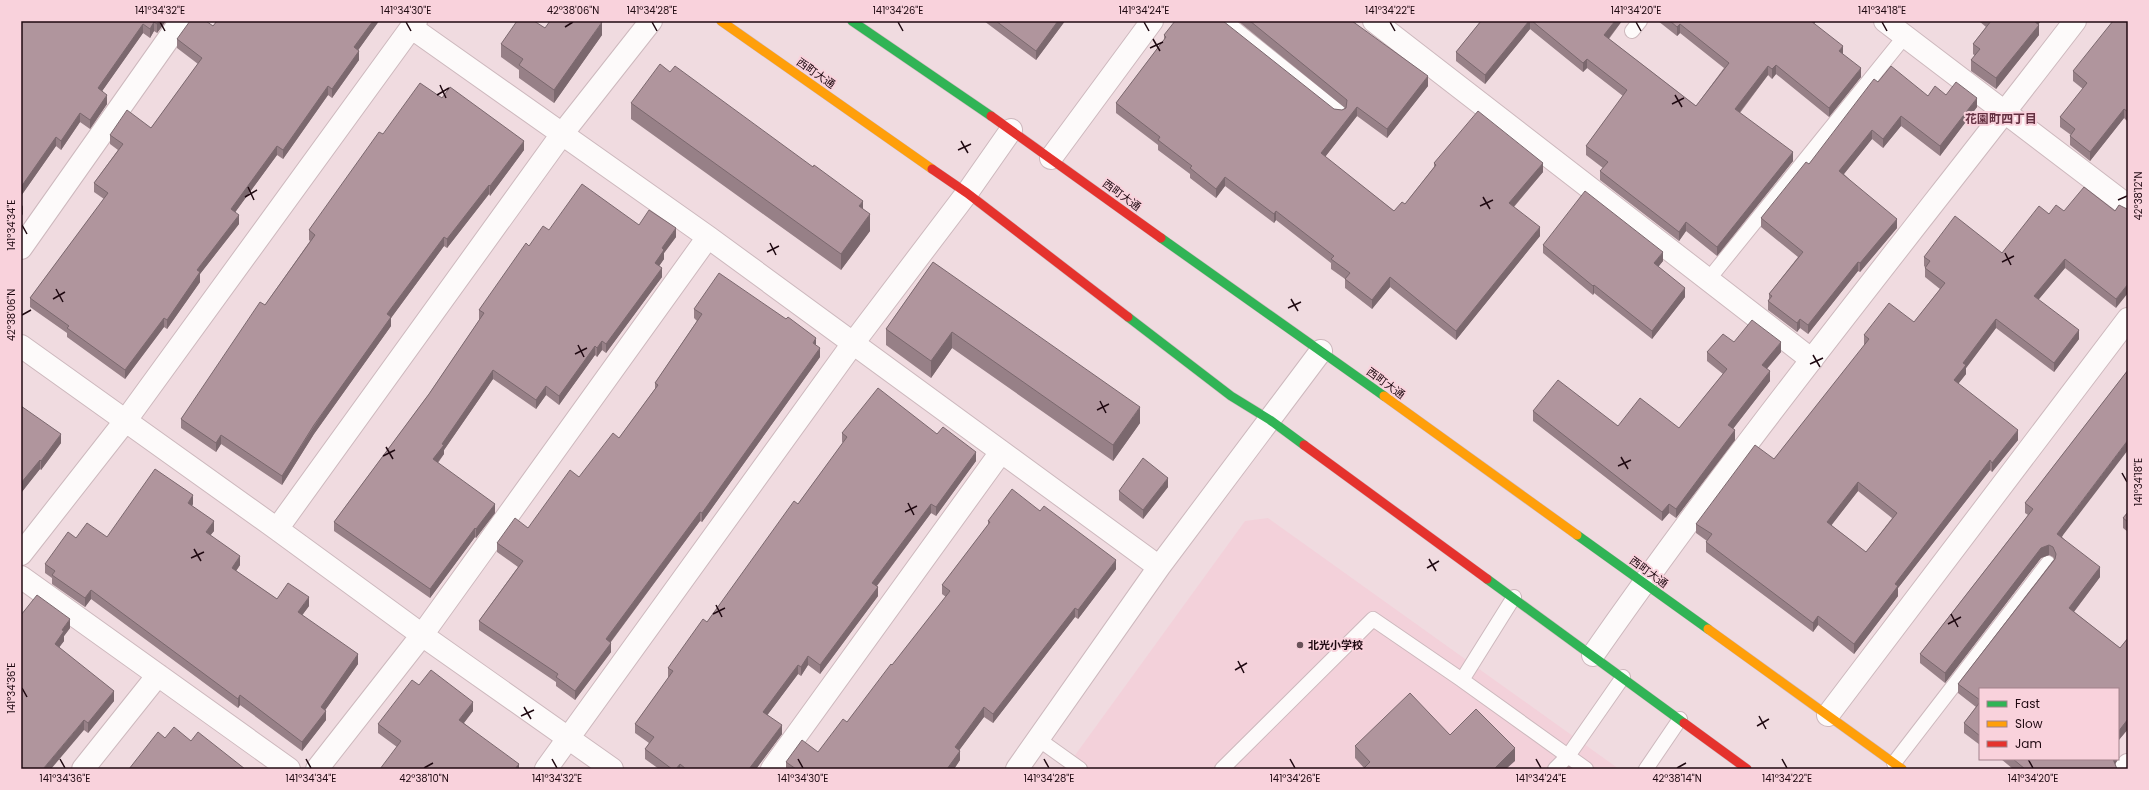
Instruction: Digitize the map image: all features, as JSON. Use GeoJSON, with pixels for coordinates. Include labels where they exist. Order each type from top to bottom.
{"type":"FeatureCollection","features":[{"type":"Feature","properties":{"kind":"street"},"geometry":{"type":"LineString","coordinates":[[21,248],[182,21]]}},
{"type":"Feature","properties":{"kind":"street"},"geometry":{"type":"LineString","coordinates":[[277,529],[562,134],[651,21]]}},
{"type":"Feature","properties":{"kind":"street","name":"西町大通"},"geometry":{"type":"LineString","coordinates":[[721,21],[967,193],[1231,396],[1270,420],[1514,597],[1747,769]]}},
{"type":"Feature","properties":{"kind":"street","name":"西町大通"},"geometry":{"type":"LineString","coordinates":[[852,21],[1051,158],[1898,766]]}},
{"type":"Feature","properties":{"kind":"street"},"geometry":{"type":"LineString","coordinates":[[1051,158],[1152,21]]}},
{"type":"Feature","properties":{"kind":"street"},"geometry":{"type":"LineString","coordinates":[[1374,21],[1812,360]]}},
{"type":"Feature","properties":{"kind":"street"},"geometry":{"type":"LineString","coordinates":[[1885,21],[2006,111],[2128,206]]}},
{"type":"Feature","properties":{"kind":"street"},"geometry":{"type":"LineString","coordinates":[[1593,655],[1643,583],[1812,360],[2006,111],[2074,21]]}},
{"type":"Feature","properties":{"kind":"street"},"geometry":{"type":"LineString","coordinates":[[21,554],[126,420],[414,24],[562,134],[854,342],[1001,452],[1160,567]]}},
{"type":"Feature","properties":{"kind":"street"},"geometry":{"type":"LineString","coordinates":[[546,769],[570,738],[854,342],[967,193],[1010,130]]}},
{"type":"Feature","properties":{"kind":"street"},"geometry":{"type":"LineString","coordinates":[[317,769],[422,635],[708,237]]}},
{"type":"Feature","properties":{"kind":"street"},"geometry":{"type":"LineString","coordinates":[[1828,715],[2128,319]]}},
{"type":"Feature","properties":{"kind":"street"},"geometry":{"type":"LineString","coordinates":[[21,346],[126,420],[422,635],[612,769]]}},
{"type":"Feature","properties":{"kind":"street"},"geometry":{"type":"LineString","coordinates":[[1016,769],[1160,567],[1321,351]]}},
{"type":"Feature","properties":{"kind":"street"},"geometry":{"type":"LineString","coordinates":[[772,769],[1001,452]]}},
{"type":"Feature","properties":{"kind":"street"},"geometry":{"type":"LineString","coordinates":[[21,577],[289,769]]}},
{"type":"Feature","properties":{"kind":"street"},"geometry":{"type":"LineString","coordinates":[[83,769],[158,675]]}},
{"type":"Feature","properties":{"kind":"street"},"geometry":{"type":"LineString","coordinates":[[2125,769],[2128,766]]}},
{"type":"Feature","properties":{"kind":"lane"},"geometry":{"type":"LineString","coordinates":[[1225,21],[1339,112]]}},
{"type":"Feature","properties":{"kind":"lane"},"geometry":{"type":"LineString","coordinates":[[1708,280],[1905,36]]}},
{"type":"Feature","properties":{"kind":"lane"},"geometry":{"type":"LineString","coordinates":[[1898,766],[2048,563]]}},
{"type":"Feature","properties":{"kind":"lane"},"geometry":{"type":"LineString","coordinates":[[1462,680],[1514,597]]}},
{"type":"Feature","properties":{"kind":"lane"},"geometry":{"type":"LineString","coordinates":[[1222,769],[1372,619],[1462,680],[1586,769]]}},
{"type":"Feature","properties":{"kind":"lane"},"geometry":{"type":"LineString","coordinates":[[1555,769],[1568,756],[1623,677]]}},
{"type":"Feature","properties":{"kind":"lane"},"geometry":{"type":"LineString","coordinates":[[1646,769],[1680,719]]}},
{"type":"Feature","properties":{"kind":"lane"},"geometry":{"type":"LineString","coordinates":[[1038,739],[1080,769]]}},
{"type":"Feature","properties":{"kind":"shaded area","name":"北光小学校"},"geometry":{"type":"Polygon","coordinates":[[[1268,518],[1619,769],[1065,769],[1245,521],[1268,518]]]}},
{"type":"Feature","properties":{"kind":"building"},"geometry":{"type":"Polygon","coordinates":[[[21,21],[159,21],[157,24],[154,22],[150,29],[143,24],[98,88],[107,95],[90,120],[80,113],[61,141],[56,137],[21,187],[21,21]]]}},
{"type":"Feature","properties":{"kind":"building"},"geometry":{"type":"Polygon","coordinates":[[[190,21],[206,21],[213,26],[217,21],[373,21],[354,47],[359,51],[332,89],[328,86],[283,150],[277,146],[231,209],[239,215],[197,270],[200,272],[167,320],[164,318],[125,370],[67,328],[69,326],[30,298],[108,193],[94,183],[123,144],[110,135],[127,110],[151,128],[202,58],[177,39],[190,21]]]}},
{"type":"Feature","properties":{"kind":"building"},"geometry":{"type":"Polygon","coordinates":[[[517,21],[534,21],[545,28],[550,21],[602,22],[554,90],[519,65],[523,59],[501,44],[517,21]]]}},
{"type":"Feature","properties":{"kind":"building"},"geometry":{"type":"Polygon","coordinates":[[[996,21],[1058,21],[1036,51],[996,21]]]}},
{"type":"Feature","properties":{"kind":"building"},"geometry":{"type":"Polygon","coordinates":[[[1175,21],[1223,21],[1334,109],[1342,110],[1346,108],[1347,100],[1250,21],[1352,21],[1428,76],[1387,129],[1357,107],[1321,153],[1394,211],[1402,202],[1405,204],[1436,165],[1434,163],[1478,111],[1543,163],[1509,203],[1540,227],[1456,331],[1390,277],[1372,300],[1345,279],[1350,273],[1331,259],[1334,256],[1276,211],[1274,214],[1225,177],[1216,189],[1190,168],[1192,166],[1158,140],[1160,137],[1116,103],[1166,37],[1164,35],[1175,21]]]}},
{"type":"Feature","properties":{"kind":"building"},"geometry":{"type":"Polygon","coordinates":[[[1481,21],[1529,21],[1485,75],[1456,52],[1481,21]]]}},
{"type":"Feature","properties":{"kind":"building"},"geometry":{"type":"Polygon","coordinates":[[[1532,21],[1615,21],[1604,35],[1696,106],[1729,63],[1680,24],[1677,27],[1670,21],[1811,21],[1843,46],[1839,51],[1861,68],[1829,108],[1776,65],[1772,69],[1768,66],[1735,109],[1793,152],[1717,247],[1686,222],[1679,232],[1600,171],[1608,162],[1586,146],[1627,90],[1587,59],[1583,63],[1532,21]]]}},
{"type":"Feature","properties":{"kind":"building"},"geometry":{"type":"Polygon","coordinates":[[[1991,21],[2034,21],[2039,25],[1996,78],[1971,60],[1980,49],[1973,44],[1991,21]]]}},
{"type":"Feature","properties":{"kind":"building"},"geometry":{"type":"Polygon","coordinates":[[[2113,21],[2128,21],[2128,112],[2124,109],[2090,152],[2070,136],[2075,129],[2060,117],[2087,83],[2073,71],[2113,21]]]}},
{"type":"Feature","properties":{"kind":"building"},"geometry":{"type":"Polygon","coordinates":[[[660,64],[670,72],[675,66],[813,167],[814,165],[863,201],[859,206],[870,214],[841,254],[631,103],[660,64]]]}},
{"type":"Feature","properties":{"kind":"building"},"geometry":{"type":"Polygon","coordinates":[[[1891,66],[1928,96],[1935,86],[1946,95],[1956,82],[1977,98],[1940,146],[1901,116],[1883,139],[1872,130],[1839,171],[1897,219],[1860,263],[1858,262],[1808,325],[1800,319],[1797,323],[1768,301],[1772,296],[1769,294],[1803,252],[1761,218],[1806,162],[1809,164],[1874,79],[1878,82],[1891,66]]]}},
{"type":"Feature","properties":{"kind":"building"},"geometry":{"type":"Polygon","coordinates":[[[420,83],[442,98],[450,87],[524,141],[447,239],[444,237],[387,314],[391,317],[314,425],[282,476],[221,435],[216,443],[181,419],[260,302],[265,305],[315,235],[309,230],[379,132],[383,134],[420,83]]]}},
{"type":"Feature","properties":{"kind":"building"},"geometry":{"type":"Polygon","coordinates":[[[582,184],[639,225],[649,210],[676,228],[662,248],[664,250],[655,263],[662,268],[606,344],[602,341],[597,348],[595,346],[559,396],[546,386],[536,400],[493,370],[442,444],[444,445],[433,459],[495,504],[476,529],[475,528],[430,589],[334,522],[429,394],[484,313],[479,310],[526,243],[529,246],[543,226],[549,230],[582,184]]]}},
{"type":"Feature","properties":{"kind":"building"},"geometry":{"type":"Polygon","coordinates":[[[2084,187],[2115,211],[2119,205],[2128,209],[2128,284],[2116,299],[2065,259],[2034,296],[2079,330],[2054,363],[1996,319],[1963,363],[1966,365],[1954,380],[2018,430],[1992,463],[1990,460],[1895,584],[1898,586],[1854,644],[1818,616],[1813,623],[1706,542],[1712,534],[1696,524],[1755,445],[1774,459],[1869,339],[1864,335],[1889,303],[1914,322],[1945,283],[1925,268],[1930,261],[1924,257],[1955,216],[2002,253],[2039,206],[2049,214],[2056,205],[2064,211],[2084,187]],[[1858,482],[1827,522],[1866,552],[1897,513],[1858,482]]]}},
{"type":"Feature","properties":{"kind":"building"},"geometry":{"type":"Polygon","coordinates":[[[1585,191],[1663,252],[1654,263],[1685,288],[1652,331],[1594,285],[1593,286],[1543,245],[1585,191]]]}},
{"type":"Feature","properties":{"kind":"building"},"geometry":{"type":"Polygon","coordinates":[[[933,262],[1140,407],[1113,445],[952,332],[931,361],[886,329],[933,262]]]}},
{"type":"Feature","properties":{"kind":"building"},"geometry":{"type":"Polygon","coordinates":[[[719,273],[786,319],[788,317],[816,338],[813,343],[820,348],[702,513],[700,512],[606,639],[611,643],[575,691],[556,677],[558,674],[479,621],[523,561],[497,543],[515,518],[528,528],[570,470],[579,477],[613,433],[619,438],[658,385],[655,383],[702,314],[694,309],[719,273]]]}},
{"type":"Feature","properties":{"kind":"building"},"geometry":{"type":"Polygon","coordinates":[[[1752,320],[1781,342],[1762,365],[1770,371],[1728,425],[1735,430],[1676,509],[1669,504],[1662,512],[1533,411],[1558,380],[1618,426],[1640,398],[1679,428],[1727,369],[1707,352],[1723,334],[1734,342],[1752,320]]]}},
{"type":"Feature","properties":{"kind":"building"},"geometry":{"type":"Polygon","coordinates":[[[2128,370],[2128,440],[2057,534],[2100,567],[2069,608],[2120,648],[2128,638],[2128,719],[2119,731],[2119,688],[1979,688],[1979,699],[1958,684],[2055,559],[2056,554],[2053,547],[2049,545],[2041,548],[1945,673],[1920,654],[2033,509],[2025,503],[2128,370]]]}},
{"type":"Feature","properties":{"kind":"building"},"geometry":{"type":"Polygon","coordinates":[[[878,388],[937,434],[943,427],[976,452],[936,507],[931,504],[872,583],[878,587],[820,665],[808,656],[801,667],[798,665],[763,712],[782,725],[749,769],[686,769],[680,764],[676,769],[672,769],[645,749],[654,737],[635,724],[673,671],[668,668],[703,619],[707,622],[794,501],[798,504],[847,437],[842,433],[878,388]]]}},
{"type":"Feature","properties":{"kind":"building"},"geometry":{"type":"Polygon","coordinates":[[[21,406],[61,434],[41,461],[40,460],[21,483],[21,406]]]}},
{"type":"Feature","properties":{"kind":"building"},"geometry":{"type":"Polygon","coordinates":[[[1143,458],[1168,478],[1143,510],[1119,491],[1143,458]]]}},
{"type":"Feature","properties":{"kind":"building"},"geometry":{"type":"Polygon","coordinates":[[[155,469],[193,495],[188,503],[214,521],[206,532],[240,556],[232,568],[277,599],[288,583],[309,597],[298,612],[358,654],[321,707],[326,711],[302,742],[240,695],[238,699],[91,590],[85,598],[52,575],[55,571],[45,564],[68,532],[76,538],[87,523],[107,537],[155,469]]]}},
{"type":"Feature","properties":{"kind":"building"},"geometry":{"type":"Polygon","coordinates":[[[1012,489],[1040,511],[1044,506],[1116,560],[1078,610],[1075,608],[993,714],[984,707],[955,747],[960,751],[947,769],[796,769],[786,762],[802,740],[818,752],[843,719],[847,722],[891,664],[892,665],[950,591],[942,585],[990,522],[988,521],[1012,489]]]}},
{"type":"Feature","properties":{"kind":"building"},"geometry":{"type":"Polygon","coordinates":[[[2128,512],[2128,522],[2123,518],[2128,512]]]}},
{"type":"Feature","properties":{"kind":"building"},"geometry":{"type":"Polygon","coordinates":[[[37,595],[70,619],[62,630],[64,631],[55,644],[114,691],[88,723],[84,720],[43,769],[21,769],[21,615],[37,595]]]}},
{"type":"Feature","properties":{"kind":"building"},"geometry":{"type":"Polygon","coordinates":[[[431,670],[473,702],[459,720],[519,764],[515,769],[380,769],[401,741],[378,724],[412,680],[419,685],[431,670]]]}},
{"type":"Feature","properties":{"kind":"building"},"geometry":{"type":"Polygon","coordinates":[[[1410,693],[1450,735],[1476,709],[1515,748],[1494,769],[1363,769],[1370,762],[1355,746],[1410,693]]]}},
{"type":"Feature","properties":{"kind":"building"},"geometry":{"type":"Polygon","coordinates":[[[1979,703],[1979,735],[1964,723],[1979,703]]]}},
{"type":"Feature","properties":{"kind":"building"},"geometry":{"type":"Polygon","coordinates":[[[174,727],[191,741],[198,732],[245,769],[129,769],[158,732],[165,738],[174,727]]]}},
{"type":"Feature","properties":{"kind":"building"},"geometry":{"type":"Polygon","coordinates":[[[2014,760],[2113,760],[2117,769],[2025,769],[2014,760]]]}},
{"type":"Feature","properties":{"kind":"traffic: fast"},"geometry":{"type":"LineString","coordinates":[[852,21],[991,116]]}},
{"type":"Feature","properties":{"kind":"traffic: fast"},"geometry":{"type":"LineString","coordinates":[[1161,238],[1384,396]]}},
{"type":"Feature","properties":{"kind":"traffic: fast"},"geometry":{"type":"LineString","coordinates":[[1128,317],[1231,396],[1270,420],[1304,445]]}},
{"type":"Feature","properties":{"kind":"traffic: fast"},"geometry":{"type":"LineString","coordinates":[[1577,535],[1708,629]]}},
{"type":"Feature","properties":{"kind":"traffic: fast"},"geometry":{"type":"LineString","coordinates":[[1487,579],[1684,723]]}},
{"type":"Feature","properties":{"kind":"traffic: slow"},"geometry":{"type":"LineString","coordinates":[[721,21],[932,169]]}},
{"type":"Feature","properties":{"kind":"traffic: slow"},"geometry":{"type":"LineString","coordinates":[[1384,396],[1577,535]]}},
{"type":"Feature","properties":{"kind":"traffic: slow"},"geometry":{"type":"LineString","coordinates":[[1708,629],[1902,769]]}},
{"type":"Feature","properties":{"kind":"traffic: jam"},"geometry":{"type":"LineString","coordinates":[[991,116],[1161,238]]}},
{"type":"Feature","properties":{"kind":"traffic: jam"},"geometry":{"type":"LineString","coordinates":[[932,169],[967,193],[1128,317]]}},
{"type":"Feature","properties":{"kind":"traffic: jam"},"geometry":{"type":"LineString","coordinates":[[1304,445],[1487,579]]}},
{"type":"Feature","properties":{"kind":"traffic: jam"},"geometry":{"type":"LineString","coordinates":[[1684,723],[1747,769]]}},
{"type":"Feature","properties":{"kind":"place","name":"北光小学校"},"geometry":{"type":"Point","coordinates":[1300,645]}},
{"type":"Feature","properties":{"kind":"district","name":"花園町四丁目"},"geometry":{"type":"Point","coordinates":[2001,118]}}]}
